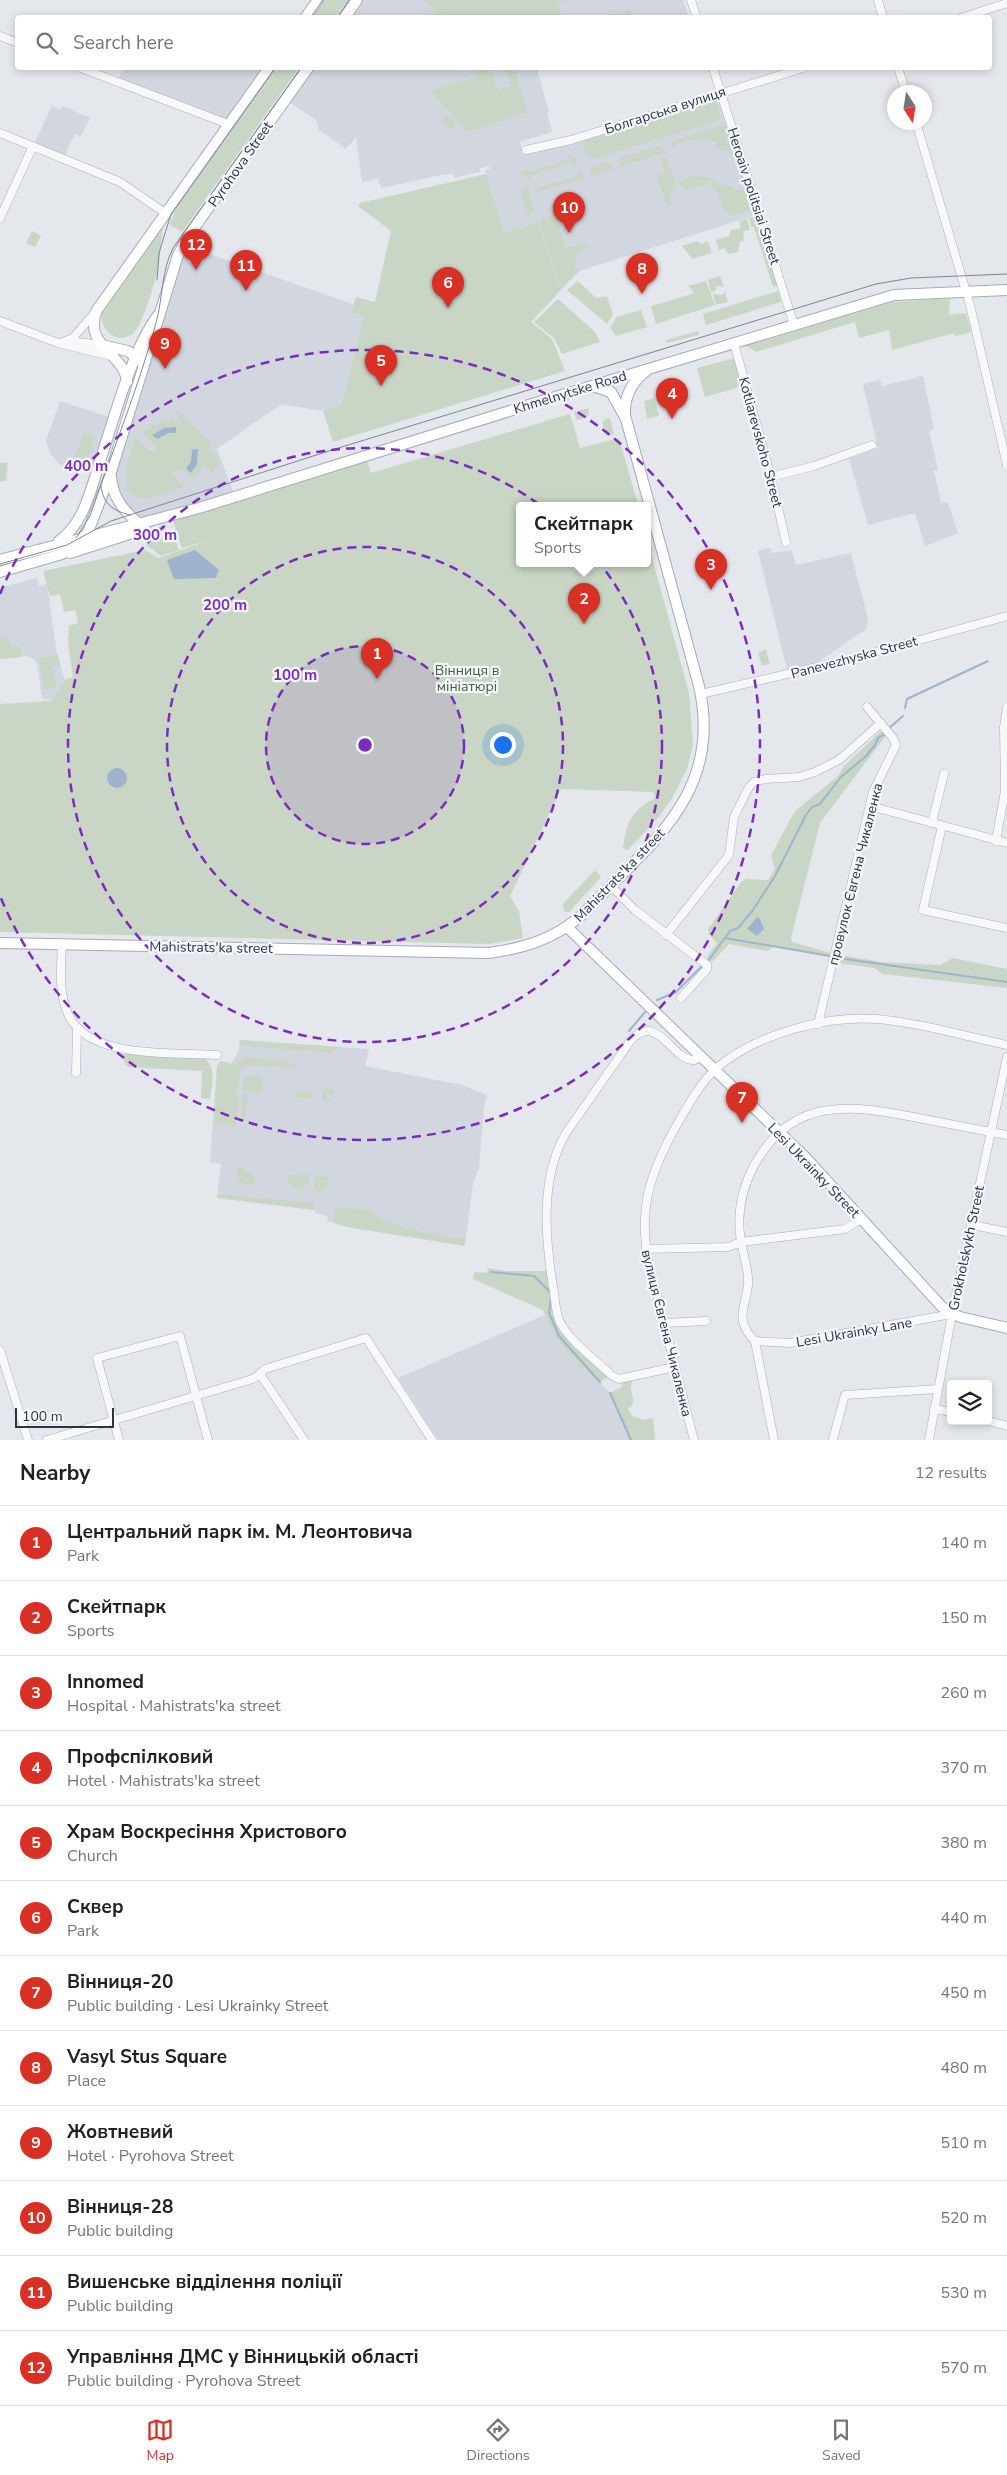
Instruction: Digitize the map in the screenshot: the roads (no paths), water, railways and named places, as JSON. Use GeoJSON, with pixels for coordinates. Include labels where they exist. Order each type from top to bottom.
{"type":"FeatureCollection","features":[{"type":"Feature","properties":{"kind":"main road"},"geometry":{"type":"LineString","coordinates":[[307,15],[318,0]]}},
{"type":"Feature","properties":{"kind":"main road"},"geometry":{"type":"LineString","coordinates":[[346,15],[357,0]]}},
{"type":"Feature","properties":{"kind":"main road"},"geometry":{"type":"LineString","coordinates":[[127,382],[124,370],[101,345],[94,326],[97,310],[268,70]]}},
{"type":"Feature","properties":{"kind":"main road","name":"Pyrohova Street"},"geometry":{"type":"LineString","coordinates":[[88,534],[110,475],[145,367],[146,347],[161,311],[178,255],[189,235],[307,70]]}},
{"type":"Feature","properties":{"kind":"main road","name":"Khmelnytske Road"},"geometry":{"type":"LineString","coordinates":[[42,548],[88,534],[139,524],[199,508],[894,295],[1007,290]]}},
{"type":"Feature","properties":{"kind":"main road"},"geometry":{"type":"LineString","coordinates":[[101,345],[132,354],[145,367]]}},
{"type":"Feature","properties":{"kind":"main road"},"geometry":{"type":"LineString","coordinates":[[111,356],[126,360],[132,354],[146,347]]}},
{"type":"Feature","properties":{"kind":"main road"},"geometry":{"type":"LineString","coordinates":[[104,541],[88,534],[84,521],[86,505],[127,382],[132,354]]}},
{"type":"Feature","properties":{"kind":"main road"},"geometry":{"type":"LineString","coordinates":[[626,419],[628,394],[638,379],[651,368]]}},
{"type":"Feature","properties":{"kind":"main road"},"geometry":{"type":"LineString","coordinates":[[593,386],[605,389],[615,397],[626,419]]}},
{"type":"Feature","properties":{"kind":"main road","name":"Mahistrats'ka street"},"geometry":{"type":"LineString","coordinates":[[626,419],[648,502]]}},
{"type":"Feature","properties":{"kind":"main road"},"geometry":{"type":"LineString","coordinates":[[110,475],[112,489],[117,502],[139,524]]}},
{"type":"Feature","properties":{"kind":"main road"},"geometry":{"type":"LineString","coordinates":[[0,560],[42,548],[65,536],[86,505]]}},
{"type":"Feature","properties":{"kind":"main road"},"geometry":{"type":"LineString","coordinates":[[0,572],[171,520],[199,508]]}},
{"type":"Feature","properties":{"kind":"main road","name":"Mahistrats'ka street"},"geometry":{"type":"LineString","coordinates":[[0,943],[489,953],[515,950],[536,944],[567,927],[667,825],[690,792],[698,769],[704,742],[704,719],[700,694],[651,512]]}},
{"type":"Feature","properties":{"kind":"main road"},"geometry":{"type":"LineString","coordinates":[[55,556],[68,551],[88,534]]}},
{"type":"Feature","properties":{"kind":"main road","name":"Lesi Ukrainky Street"},"geometry":{"type":"LineString","coordinates":[[567,927],[779,1132],[936,1301],[952,1314],[1007,1328]]}},
{"type":"Feature","properties":{"kind":"street"},"geometry":{"type":"LineString","coordinates":[[691,0],[696,15]]}},
{"type":"Feature","properties":{"kind":"street"},"geometry":{"type":"LineString","coordinates":[[878,0],[882,15]]}},
{"type":"Feature","properties":{"kind":"street"},"geometry":{"type":"LineString","coordinates":[[970,15],[1007,3]]}},
{"type":"Feature","properties":{"kind":"street"},"geometry":{"type":"LineString","coordinates":[[0,36],[15,42]]}},
{"type":"Feature","properties":{"kind":"street"},"geometry":{"type":"LineString","coordinates":[[86,70],[228,124]]}},
{"type":"Feature","properties":{"kind":"street","name":"Heroaiv politsiai Street"},"geometry":{"type":"LineString","coordinates":[[714,70],[794,325]]}},
{"type":"Feature","properties":{"kind":"street","name":"Болгарська вулиця"},"geometry":{"type":"LineString","coordinates":[[526,150],[571,140],[796,70]]}},
{"type":"Feature","properties":{"kind":"street"},"geometry":{"type":"LineString","coordinates":[[899,70],[904,85]]}},
{"type":"Feature","properties":{"kind":"street"},"geometry":{"type":"LineString","coordinates":[[918,130],[966,292],[1006,460]]}},
{"type":"Feature","properties":{"kind":"street"},"geometry":{"type":"LineString","coordinates":[[0,133],[120,182],[165,213]]}},
{"type":"Feature","properties":{"kind":"street"},"geometry":{"type":"LineString","coordinates":[[0,218],[33,146]]}},
{"type":"Feature","properties":{"kind":"street"},"geometry":{"type":"LineString","coordinates":[[69,341],[97,310]]}},
{"type":"Feature","properties":{"kind":"street"},"geometry":{"type":"LineString","coordinates":[[0,321],[60,343],[111,356]]}},
{"type":"Feature","properties":{"kind":"street"},"geometry":{"type":"LineString","coordinates":[[60,343],[69,341],[101,345]]}},
{"type":"Feature","properties":{"kind":"street","name":"Kotliarevskoho Street"},"geometry":{"type":"LineString","coordinates":[[734,343],[771,478],[786,542]]}},
{"type":"Feature","properties":{"kind":"street"},"geometry":{"type":"LineString","coordinates":[[771,478],[814,466],[872,445]]}},
{"type":"Feature","properties":{"kind":"street","name":"Panevezhyska Street"},"geometry":{"type":"LineString","coordinates":[[700,694],[839,662],[1007,616]]}},
{"type":"Feature","properties":{"kind":"street"},"geometry":{"type":"LineString","coordinates":[[996,841],[1005,791],[1004,728],[1007,706]]}},
{"type":"Feature","properties":{"kind":"street","name":"провулок Євгена Чикаленка"},"geometry":{"type":"LineString","coordinates":[[818,1024],[870,806],[880,776],[896,745],[894,738],[867,707]]}},
{"type":"Feature","properties":{"kind":"street"},"geometry":{"type":"LineString","coordinates":[[666,934],[728,855],[734,817],[749,787],[754,782],[765,779],[800,777],[816,772],[839,760],[881,723]]}},
{"type":"Feature","properties":{"kind":"street"},"geometry":{"type":"LineString","coordinates":[[932,824],[944,774]]}},
{"type":"Feature","properties":{"kind":"street"},"geometry":{"type":"LineString","coordinates":[[870,806],[1007,843]]}},
{"type":"Feature","properties":{"kind":"street"},"geometry":{"type":"LineString","coordinates":[[942,826],[924,910],[1007,928]]}},
{"type":"Feature","properties":{"kind":"street"},"geometry":{"type":"LineString","coordinates":[[610,885],[635,910],[706,964],[707,969],[681,998]]}},
{"type":"Feature","properties":{"kind":"street"},"geometry":{"type":"LineString","coordinates":[[62,944],[61,986],[69,1016],[77,1028],[90,1039],[122,1050],[217,1055]]}},
{"type":"Feature","properties":{"kind":"street","name":"вулиця Євгена Чикаленка"},"geometry":{"type":"LineString","coordinates":[[694,1440],[646,1249],[644,1210],[652,1176],[680,1119],[714,1071],[743,1049],[773,1036],[818,1024],[860,1020],[892,1021],[1007,1045]]}},
{"type":"Feature","properties":{"kind":"street"},"geometry":{"type":"LineString","coordinates":[[76,1073],[77,1028]]}},
{"type":"Feature","properties":{"kind":"street"},"geometry":{"type":"LineString","coordinates":[[675,1366],[619,1379],[611,1375],[566,1332],[558,1319],[546,1245],[547,1219],[553,1164],[557,1150],[566,1133],[631,1040],[642,1031],[652,1032],[688,1059],[695,1060],[700,1056]]}},
{"type":"Feature","properties":{"kind":"street","name":"Grokholskykh Street"},"geometry":{"type":"LineString","coordinates":[[928,1440],[952,1314],[1007,1057]]}},
{"type":"Feature","properties":{"kind":"street"},"geometry":{"type":"LineString","coordinates":[[774,1440],[755,1341],[746,1331],[742,1318],[748,1281],[741,1242],[739,1210],[744,1190],[760,1155],[779,1132],[817,1112],[846,1107],[879,1110],[1007,1135]]}},
{"type":"Feature","properties":{"kind":"street"},"geometry":{"type":"LineString","coordinates":[[646,1249],[723,1247],[741,1242],[845,1229],[861,1219]]}},
{"type":"Feature","properties":{"kind":"street"},"geometry":{"type":"LineString","coordinates":[[972,1225],[1007,1232]]}},
{"type":"Feature","properties":{"kind":"street","name":"Lesi Ukrainky Lane"},"geometry":{"type":"LineString","coordinates":[[755,1341],[790,1343],[952,1314]]}},
{"type":"Feature","properties":{"kind":"street"},"geometry":{"type":"LineString","coordinates":[[665,1323],[706,1321]]}},
{"type":"Feature","properties":{"kind":"street"},"geometry":{"type":"LineString","coordinates":[[119,1440],[98,1358],[180,1336],[208,1440]]}},
{"type":"Feature","properties":{"kind":"street"},"geometry":{"type":"LineString","coordinates":[[46,1440],[246,1381],[260,1374],[265,1369],[366,1338],[432,1440]]}},
{"type":"Feature","properties":{"kind":"street"},"geometry":{"type":"LineString","coordinates":[[0,1350],[28,1440]]}},
{"type":"Feature","properties":{"kind":"street"},"geometry":{"type":"LineString","coordinates":[[260,1374],[304,1440]]}},
{"type":"Feature","properties":{"kind":"street"},"geometry":{"type":"LineString","coordinates":[[834,1439],[845,1395],[938,1389]]}},
{"type":"Feature","properties":{"kind":"street"},"geometry":{"type":"LineString","coordinates":[[934,1408],[947,1411]]}},
{"type":"Feature","properties":{"kind":"street"},"geometry":{"type":"LineString","coordinates":[[992,1422],[1007,1426]]}},
{"type":"Feature","properties":{"kind":"water"},"geometry":{"type":"Polygon","coordinates":[[[176,427],[176,433],[169,433],[157,439],[152,435],[164,428],[176,427]]]}},
{"type":"Feature","properties":{"kind":"water"},"geometry":{"type":"Polygon","coordinates":[[[198,449],[197,464],[191,473],[186,469],[191,461],[192,450],[198,449]]]}},
{"type":"Feature","properties":{"kind":"water"},"geometry":{"type":"Polygon","coordinates":[[[195,550],[219,570],[216,578],[174,579],[167,560],[195,550]]]}},
{"type":"Feature","properties":{"kind":"water"},"geometry":{"type":"Polygon","coordinates":[[[117,768],[124,771],[127,778],[124,785],[117,788],[110,785],[107,778],[110,771],[117,768]]]}},
{"type":"Feature","properties":{"kind":"water"},"geometry":{"type":"Polygon","coordinates":[[[759,917],[764,929],[757,936],[747,929],[759,917]]]}},
{"type":"Feature","properties":{"kind":"waterway"},"geometry":{"type":"LineString","coordinates":[[905,708],[907,699],[988,661]]}},
{"type":"Feature","properties":{"kind":"waterway"},"geometry":{"type":"LineString","coordinates":[[888,729],[903,716]]}},
{"type":"Feature","properties":{"kind":"waterway"},"geometry":{"type":"LineString","coordinates":[[708,961],[730,931],[738,928],[753,910],[775,876],[806,815],[812,807],[820,804],[841,777],[866,756],[878,738],[885,734]]}},
{"type":"Feature","properties":{"kind":"waterway"},"geometry":{"type":"LineString","coordinates":[[725,938],[830,956]]}},
{"type":"Feature","properties":{"kind":"waterway"},"geometry":{"type":"LineString","coordinates":[[838,958],[1007,982]]}},
{"type":"Feature","properties":{"kind":"waterway"},"geometry":{"type":"LineString","coordinates":[[657,1000],[676,992],[703,965]]}},
{"type":"Feature","properties":{"kind":"waterway"},"geometry":{"type":"LineString","coordinates":[[629,1031],[645,1012]]}},
{"type":"Feature","properties":{"kind":"waterway"},"geometry":{"type":"LineString","coordinates":[[491,1272],[534,1276],[550,1292]]}},
{"type":"Feature","properties":{"kind":"waterway"},"geometry":{"type":"LineString","coordinates":[[551,1297],[549,1313],[559,1336],[600,1382]]}},
{"type":"Feature","properties":{"kind":"waterway"},"geometry":{"type":"LineString","coordinates":[[610,1393],[631,1440]]}},
{"type":"Feature","properties":{"kind":"tram line"},"geometry":{"type":"LineString","coordinates":[[312,15],[323,0]]}},
{"type":"Feature","properties":{"kind":"tram line"},"geometry":{"type":"LineString","coordinates":[[339,15],[349,0]]}},
{"type":"Feature","properties":{"kind":"tram line"},"geometry":{"type":"LineString","coordinates":[[157,280],[159,253],[171,214],[274,70]]}},
{"type":"Feature","properties":{"kind":"tram line"},"geometry":{"type":"LineString","coordinates":[[76,538],[90,516],[141,372],[156,323],[166,266],[173,248],[300,70]]}},
{"type":"Feature","properties":{"kind":"tram line"},"geometry":{"type":"LineString","coordinates":[[0,564],[67,545],[111,521],[335,449],[876,284],[911,278],[1007,274]]}},
{"type":"Feature","properties":{"kind":"tram line"},"geometry":{"type":"LineString","coordinates":[[101,486],[104,498],[110,506],[130,515]]}},
{"type":"Feature","properties":{"kind":"place","name":"Вінниця-28"},"geometry":{"type":"Point","coordinates":[569,233]}},
{"type":"Feature","properties":{"kind":"place","name":"Управління ДМС у Вінницькій області"},"geometry":{"type":"Point","coordinates":[196,270]}},
{"type":"Feature","properties":{"kind":"place","name":"Вишенське відділення поліції"},"geometry":{"type":"Point","coordinates":[246,291]}},
{"type":"Feature","properties":{"kind":"place","name":"Vasyl Stus Square"},"geometry":{"type":"Point","coordinates":[642,294]}},
{"type":"Feature","properties":{"kind":"place","name":"Сквер"},"geometry":{"type":"Point","coordinates":[448,308]}},
{"type":"Feature","properties":{"kind":"place","name":"Жовтневий"},"geometry":{"type":"Point","coordinates":[165,369]}},
{"type":"Feature","properties":{"kind":"place","name":"Храм Воскресіння Христового"},"geometry":{"type":"Point","coordinates":[381,386]}},
{"type":"Feature","properties":{"kind":"place","name":"Профспілковий"},"geometry":{"type":"Point","coordinates":[672,419]}},
{"type":"Feature","properties":{"kind":"place","name":"Innomed"},"geometry":{"type":"Point","coordinates":[711,590]}},
{"type":"Feature","properties":{"kind":"place","name":"Скейтпарк"},"geometry":{"type":"Point","coordinates":[584,624]}},
{"type":"Feature","properties":{"kind":"place","name":"Центральний парк ім. М. Леонтовича"},"geometry":{"type":"Point","coordinates":[377,679]}},
{"type":"Feature","properties":{"kind":"place","name":"Вінниця-20"},"geometry":{"type":"Point","coordinates":[742,1123]}},
{"type":"Feature","properties":{"kind":"park label","name":"Вінниця в мініатюрі"},"geometry":{"type":"Point","coordinates":[467,678]}}]}
